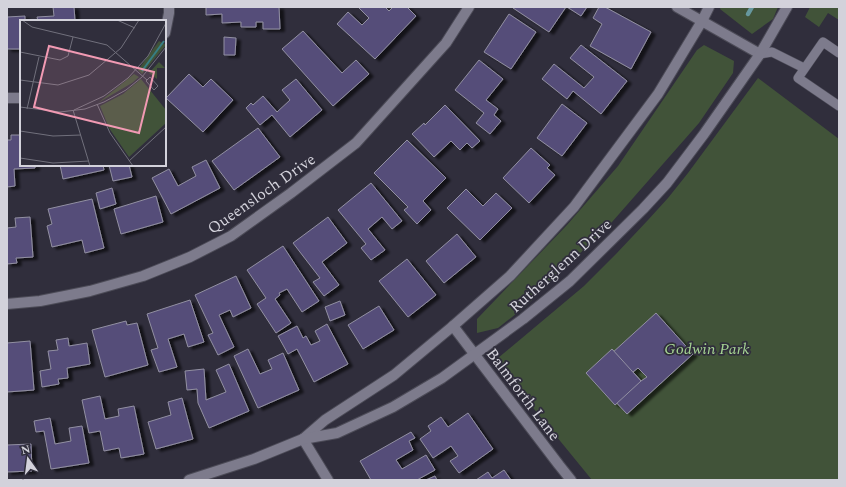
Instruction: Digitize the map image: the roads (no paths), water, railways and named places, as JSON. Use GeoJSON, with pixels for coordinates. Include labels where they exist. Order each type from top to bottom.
{"type":"FeatureCollection","features":[{"type":"Feature","properties":{"kind":"street"},"geometry":{"type":"LineString","coordinates":[[166,28],[169,7]]}},
{"type":"Feature","properties":{"kind":"street","name":"Queensloch Drive"},"geometry":{"type":"LineString","coordinates":[[7,304],[40,301],[90,291],[143,276],[190,257],[231,236],[291,193],[356,143],[446,43],[469,7]]}},
{"type":"Feature","properties":{"kind":"street"},"geometry":{"type":"LineString","coordinates":[[677,7],[760,54]]}},
{"type":"Feature","properties":{"kind":"street","name":"Rutherglenn Drive"},"geometry":{"type":"LineString","coordinates":[[303,439],[325,420],[394,375],[453,326],[510,276],[574,208],[658,94],[709,7]]}},
{"type":"Feature","properties":{"kind":"street","name":"Rutherglenn Drive"},"geometry":{"type":"LineString","coordinates":[[189,480],[254,459],[303,439],[337,433],[393,406],[442,378],[523,319],[570,281],[643,210],[667,183],[704,134],[760,54],[787,7]]}},
{"type":"Feature","properties":{"kind":"street"},"geometry":{"type":"LineString","coordinates":[[7,98],[20,98]]}},
{"type":"Feature","properties":{"kind":"street","name":"Balmforth Lane"},"geometry":{"type":"LineString","coordinates":[[453,326],[571,480]]}},
{"type":"Feature","properties":{"kind":"street"},"geometry":{"type":"LineString","coordinates":[[303,439],[328,480]]}},
{"type":"Feature","properties":{"kind":"lane"},"geometry":{"type":"LineString","coordinates":[[839,53],[823,42],[798,78],[839,106]]}},
{"type":"Feature","properties":{"kind":"lane"},"geometry":{"type":"LineString","coordinates":[[760,54],[772,52],[804,68]]}},
{"type":"Feature","properties":{"kind":"waterway"},"geometry":{"type":"LineString","coordinates":[[748,14],[752,7]]}},
{"type":"Feature","properties":{"kind":"park label","name":"Godwin Park"},"geometry":{"type":"Point","coordinates":[707,348]}}]}
